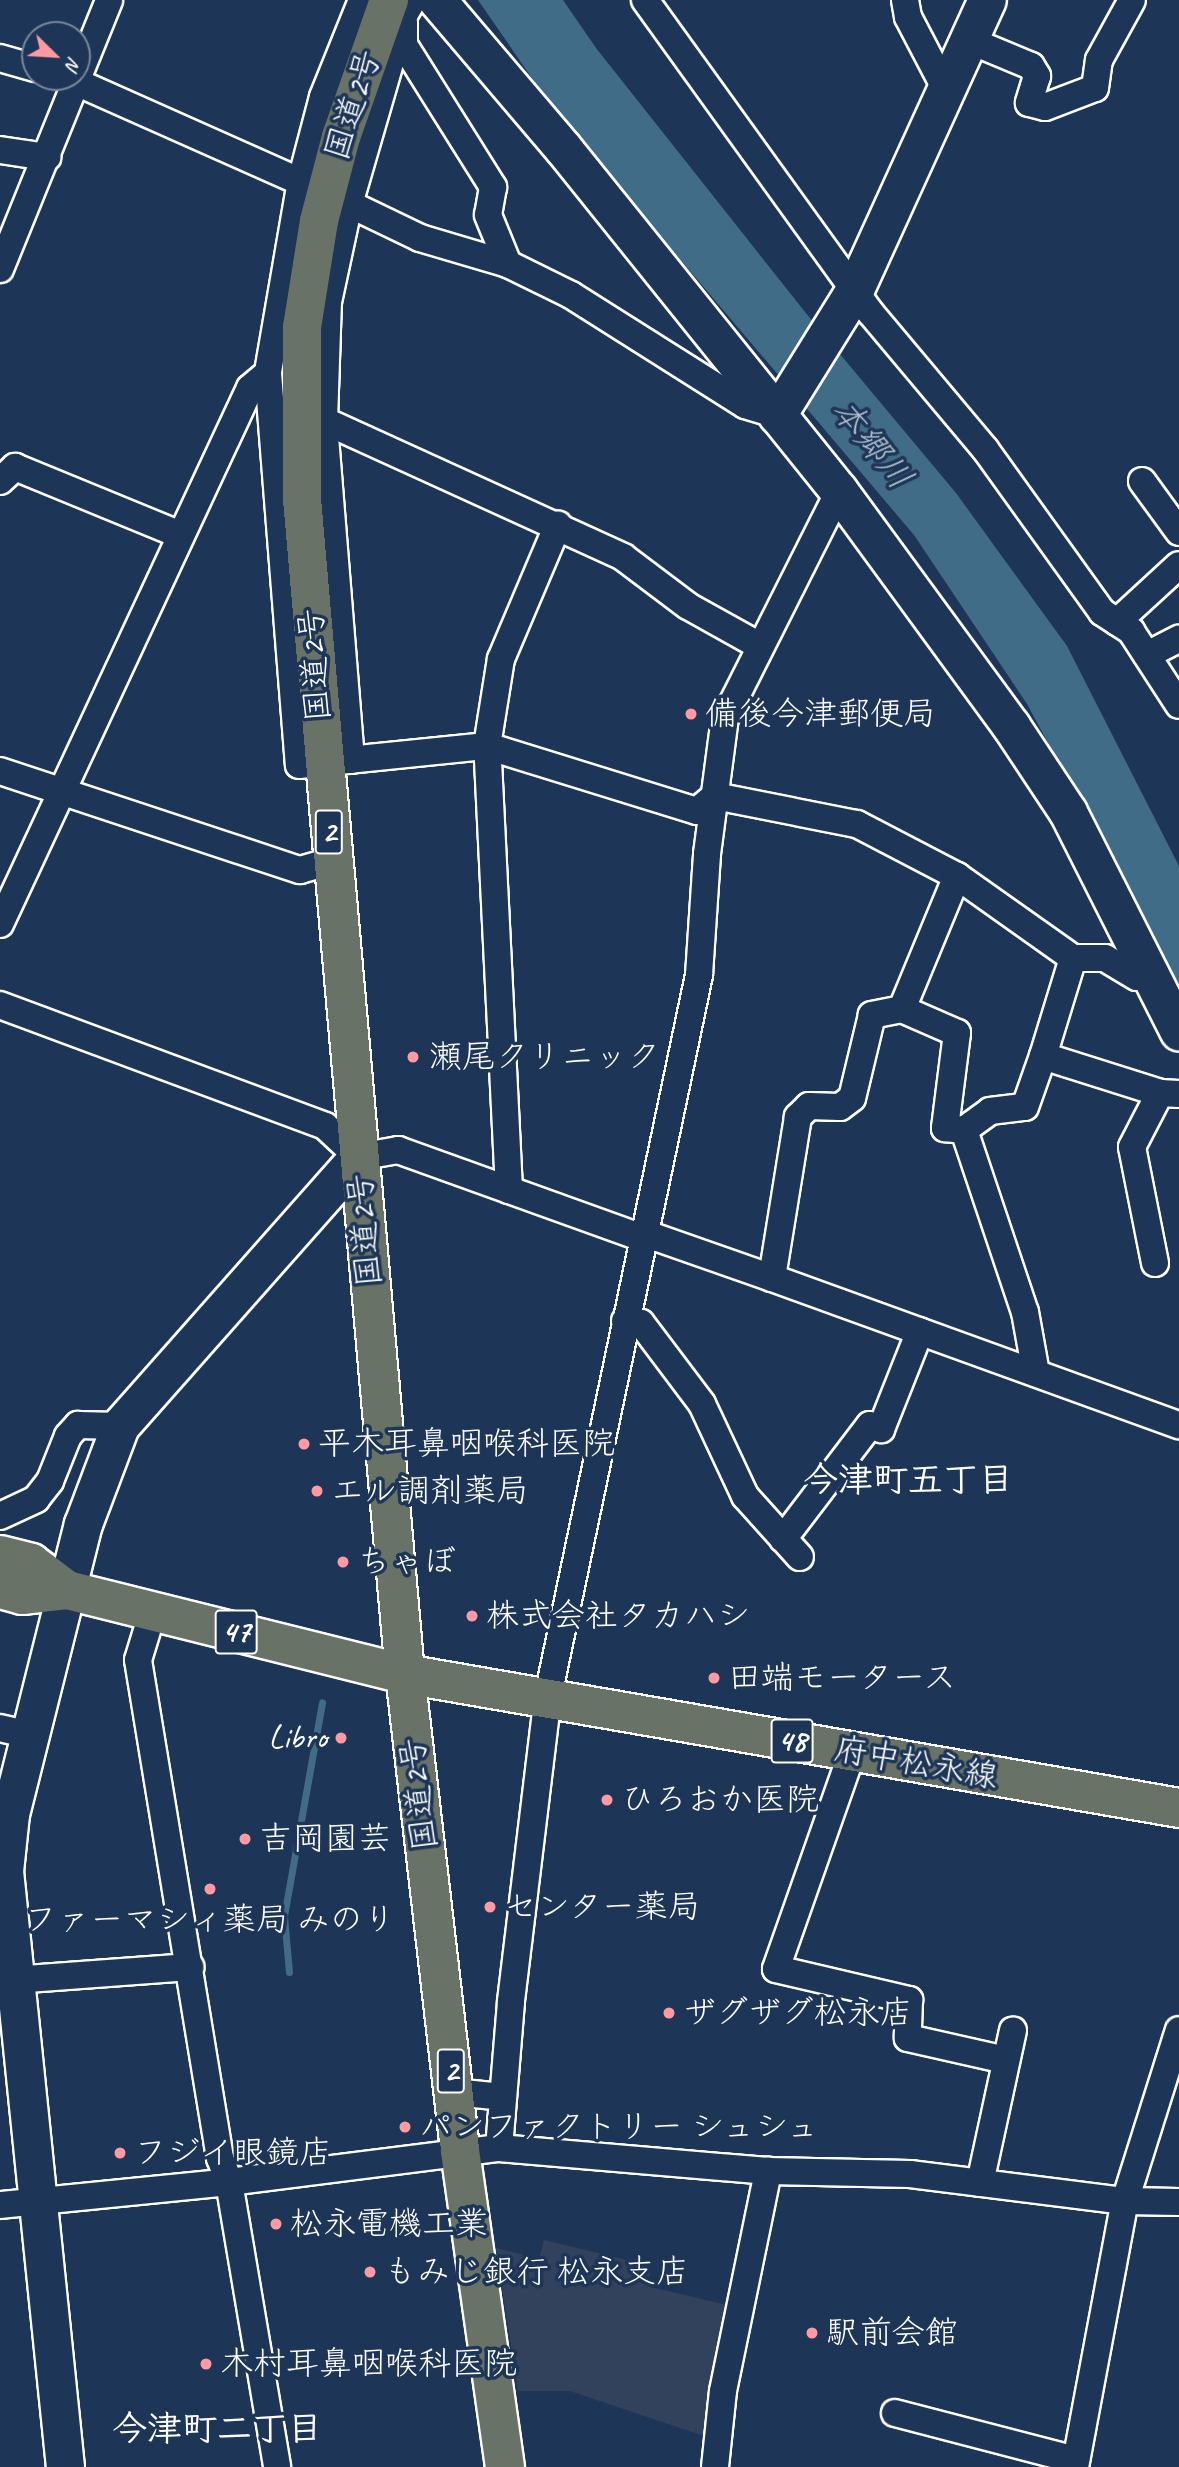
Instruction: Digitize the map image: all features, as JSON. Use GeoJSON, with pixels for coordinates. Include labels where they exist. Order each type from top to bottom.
{"type":"FeatureCollection","features":[{"type":"Feature","properties":{"kind":"main road","name":"国道2号"},"geometry":{"type":"LineString","coordinates":[[402,4],[338,149],[319,221],[302,327],[302,499],[337,761],[331,861],[405,1674],[460,2151],[505,2467]]}},
{"type":"Feature","properties":{"kind":"main road","name":"47"},"geometry":{"type":"LineString","coordinates":[[0,1555],[31,1563],[67,1590]]}},
{"type":"Feature","properties":{"kind":"main road","name":"47"},"geometry":{"type":"LineString","coordinates":[[0,1589],[22,1595],[67,1590],[405,1674]]}},
{"type":"Feature","properties":{"kind":"main road","name":"府中松永線"},"geometry":{"type":"LineString","coordinates":[[405,1674],[548,1696],[852,1753],[1179,1808]]}},
{"type":"Feature","properties":{"kind":"street"},"geometry":{"type":"LineString","coordinates":[[91,38],[109,0]]}},
{"type":"Feature","properties":{"kind":"street"},"geometry":{"type":"LineString","coordinates":[[362,0],[323,97],[304,183],[267,390],[299,765],[487,746],[697,811],[715,796]]}},
{"type":"Feature","properties":{"kind":"street"},"geometry":{"type":"LineString","coordinates":[[437,0],[758,401],[839,491],[1011,726],[1068,812],[1179,1032]]}},
{"type":"Feature","properties":{"kind":"street"},"geometry":{"type":"LineString","coordinates":[[645,0],[850,298],[985,449],[1102,612],[1131,631],[1179,705]]}},
{"type":"Feature","properties":{"kind":"street"},"geometry":{"type":"LineString","coordinates":[[905,0],[908,17],[942,82],[949,86]]}},
{"type":"Feature","properties":{"kind":"street"},"geometry":{"type":"LineString","coordinates":[[758,401],[850,298],[971,41],[987,0]]}},
{"type":"Feature","properties":{"kind":"street"},"geometry":{"type":"LineString","coordinates":[[971,41],[1031,66],[1037,76],[1029,103],[1045,107],[1095,88],[1099,60],[1132,0]]}},
{"type":"Feature","properties":{"kind":"street"},"geometry":{"type":"LineString","coordinates":[[402,4],[404,45],[493,187],[488,215],[508,264]]}},
{"type":"Feature","properties":{"kind":"street"},"geometry":{"type":"LineString","coordinates":[[337,761],[319,419],[328,302],[344,202],[402,4]]}},
{"type":"Feature","properties":{"kind":"street"},"geometry":{"type":"LineString","coordinates":[[0,58],[21,64]]}},
{"type":"Feature","properties":{"kind":"street"},"geometry":{"type":"LineString","coordinates":[[91,88],[304,183]]}},
{"type":"Feature","properties":{"kind":"street"},"geometry":{"type":"LineString","coordinates":[[0,269],[47,157],[68,91]]}},
{"type":"Feature","properties":{"kind":"street"},"geometry":{"type":"LineString","coordinates":[[0,150],[47,157]]}},
{"type":"Feature","properties":{"kind":"street"},"geometry":{"type":"LineString","coordinates":[[344,202],[420,238],[508,264],[571,295],[758,401]]}},
{"type":"Feature","properties":{"kind":"street"},"geometry":{"type":"LineString","coordinates":[[0,923],[181,535],[267,390]]}},
{"type":"Feature","properties":{"kind":"street"},"geometry":{"type":"LineString","coordinates":[[319,419],[624,557],[688,606],[760,646]]}},
{"type":"Feature","properties":{"kind":"street"},"geometry":{"type":"LineString","coordinates":[[0,481],[15,467],[181,535]]}},
{"type":"Feature","properties":{"kind":"street"},"geometry":{"type":"LineString","coordinates":[[1142,481],[1179,532]]}},
{"type":"Feature","properties":{"kind":"street"},"geometry":{"type":"LineString","coordinates":[[499,2148],[511,2001],[548,1696],[699,975],[725,718],[839,491]]}},
{"type":"Feature","properties":{"kind":"street"},"geometry":{"type":"LineString","coordinates":[[509,1190],[487,746],[500,659],[558,525]]}},
{"type":"Feature","properties":{"kind":"street"},"geometry":{"type":"LineString","coordinates":[[1117,622],[1179,565]]}},
{"type":"Feature","properties":{"kind":"street"},"geometry":{"type":"LineString","coordinates":[[1147,655],[1179,639]]}},
{"type":"Feature","properties":{"kind":"street"},"geometry":{"type":"LineString","coordinates":[[0,771],[61,794],[300,870],[331,861]]}},
{"type":"Feature","properties":{"kind":"street"},"geometry":{"type":"LineString","coordinates":[[715,796],[857,824],[957,876],[1073,958],[1105,958],[1138,977],[1150,974]]}},
{"type":"Feature","properties":{"kind":"street"},"geometry":{"type":"LineString","coordinates":[[902,1009],[957,876]]}},
{"type":"Feature","properties":{"kind":"street"},"geometry":{"type":"LineString","coordinates":[[772,1278],[798,1116],[809,1106],[840,1107],[852,1098],[872,1015],[902,1009],[957,1033],[945,1128],[964,1130],[990,1111],[1024,1107],[1043,1056],[1073,958]]}},
{"type":"Feature","properties":{"kind":"street"},"geometry":{"type":"LineString","coordinates":[[0,1004],[325,1126],[358,1157]]}},
{"type":"Feature","properties":{"kind":"street"},"geometry":{"type":"LineString","coordinates":[[1043,1056],[1170,1093],[1132,1147],[1155,1262]]}},
{"type":"Feature","properties":{"kind":"street"},"geometry":{"type":"LineString","coordinates":[[964,1130],[1025,1312],[1036,1373]]}},
{"type":"Feature","properties":{"kind":"street"},"geometry":{"type":"LineString","coordinates":[[65,2467],[39,2203],[7,1980],[4,1871],[15,1731],[67,1590],[83,1524],[120,1426],[358,1157],[398,1150],[643,1238],[654,1237],[772,1278],[1179,1425]]}},
{"type":"Feature","properties":{"kind":"street"},"geometry":{"type":"LineString","coordinates":[[625,1321],[641,1323],[702,1404],[745,1496],[792,1548],[870,1424],[881,1429],[920,1331]]}},
{"type":"Feature","properties":{"kind":"street"},"geometry":{"type":"LineString","coordinates":[[0,1516],[36,1499],[50,1481],[68,1436],[78,1424],[120,1426]]}},
{"type":"Feature","properties":{"kind":"street"},"geometry":{"type":"LineString","coordinates":[[153,1611],[138,1660],[220,2158],[229,2182],[277,2467]]}},
{"type":"Feature","properties":{"kind":"street"},"geometry":{"type":"LineString","coordinates":[[852,1753],[776,1969],[909,2000],[908,2038],[1006,2060]]}},
{"type":"Feature","properties":{"kind":"street"},"geometry":{"type":"LineString","coordinates":[[7,1980],[190,1967]]}},
{"type":"Feature","properties":{"kind":"street"},"geometry":{"type":"LineString","coordinates":[[895,2413],[1076,2464],[1125,2201],[1179,2030]]}},
{"type":"Feature","properties":{"kind":"street"},"geometry":{"type":"LineString","coordinates":[[980,2183],[1013,2031]]}},
{"type":"Feature","properties":{"kind":"street"},"geometry":{"type":"LineString","coordinates":[[454,2092],[502,2097]]}},
{"type":"Feature","properties":{"kind":"street"},"geometry":{"type":"LineString","coordinates":[[0,2205],[229,2182],[499,2148],[768,2171],[910,2175],[1125,2201],[1179,2202]]}},
{"type":"Feature","properties":{"kind":"street"},"geometry":{"type":"LineString","coordinates":[[715,2467],[723,2391],[768,2171]]}},
{"type":"Feature","properties":{"kind":"shaded area"},"geometry":{"type":"Polygon","coordinates":[[[544,2240],[652,2266],[647,2286],[731,2306],[704,2436],[570,2391],[518,2391],[496,2248],[539,2259],[544,2240]]]}},
{"type":"Feature","properties":{"kind":"water","name":"本郷川"},"geometry":{"type":"Polygon","coordinates":[[[478,0],[563,0],[596,48],[809,317],[956,493],[1067,646],[1179,866],[1179,985],[1027,704],[914,535],[556,113],[478,0]]]}},
{"type":"Feature","properties":{"kind":"waterway"},"geometry":{"type":"LineString","coordinates":[[289,1972],[284,1916],[322,1702]]}},
{"type":"Feature","properties":{"kind":"place","name":"備後今津郵便局"},"geometry":{"type":"Point","coordinates":[691,714]}},
{"type":"Feature","properties":{"kind":"place","name":"瀬尾クリニック"},"geometry":{"type":"Point","coordinates":[413,1057]}},
{"type":"Feature","properties":{"kind":"place","name":"平木耳鼻咽喉科医院"},"geometry":{"type":"Point","coordinates":[304,1444]}},
{"type":"Feature","properties":{"kind":"place","name":"エル調剤薬局"},"geometry":{"type":"Point","coordinates":[317,1491]}},
{"type":"Feature","properties":{"kind":"place","name":"ちゃぼ"},"geometry":{"type":"Point","coordinates":[343,1562]}},
{"type":"Feature","properties":{"kind":"place","name":"株式会社タカハシ"},"geometry":{"type":"Point","coordinates":[472,1616]}},
{"type":"Feature","properties":{"kind":"place","name":"田端モータース"},"geometry":{"type":"Point","coordinates":[714,1678]}},
{"type":"Feature","properties":{"kind":"place","name":"Libro"},"geometry":{"type":"Point","coordinates":[341,1738]}},
{"type":"Feature","properties":{"kind":"place","name":"ひろおか医院"},"geometry":{"type":"Point","coordinates":[607,1800]}},
{"type":"Feature","properties":{"kind":"place","name":"吉岡園芸"},"geometry":{"type":"Point","coordinates":[245,1839]}},
{"type":"Feature","properties":{"kind":"place","name":"ファーマシィ薬局 みのり"},"geometry":{"type":"Point","coordinates":[210,1889]}},
{"type":"Feature","properties":{"kind":"place","name":"センター薬局"},"geometry":{"type":"Point","coordinates":[490,1907]}},
{"type":"Feature","properties":{"kind":"place","name":"ザグザグ松永店"},"geometry":{"type":"Point","coordinates":[669,2013]}},
{"type":"Feature","properties":{"kind":"place","name":"パンファクトリー シュシュ"},"geometry":{"type":"Point","coordinates":[405,2127]}},
{"type":"Feature","properties":{"kind":"place","name":"フジイ眼鏡店"},"geometry":{"type":"Point","coordinates":[120,2153]}},
{"type":"Feature","properties":{"kind":"place","name":"松永電機工業"},"geometry":{"type":"Point","coordinates":[276,2224]}},
{"type":"Feature","properties":{"kind":"place","name":"もみじ銀行 松永支店"},"geometry":{"type":"Point","coordinates":[370,2272]}},
{"type":"Feature","properties":{"kind":"place","name":"駅前会館"},"geometry":{"type":"Point","coordinates":[812,2333]}},
{"type":"Feature","properties":{"kind":"place","name":"木村耳鼻咽喉科医院"},"geometry":{"type":"Point","coordinates":[206,2364]}},
{"type":"Feature","properties":{"kind":"district","name":"今津町五丁目"},"geometry":{"type":"Point","coordinates":[908,1480]}},
{"type":"Feature","properties":{"kind":"district","name":"今津町二丁目"},"geometry":{"type":"Point","coordinates":[217,2429]}}]}
